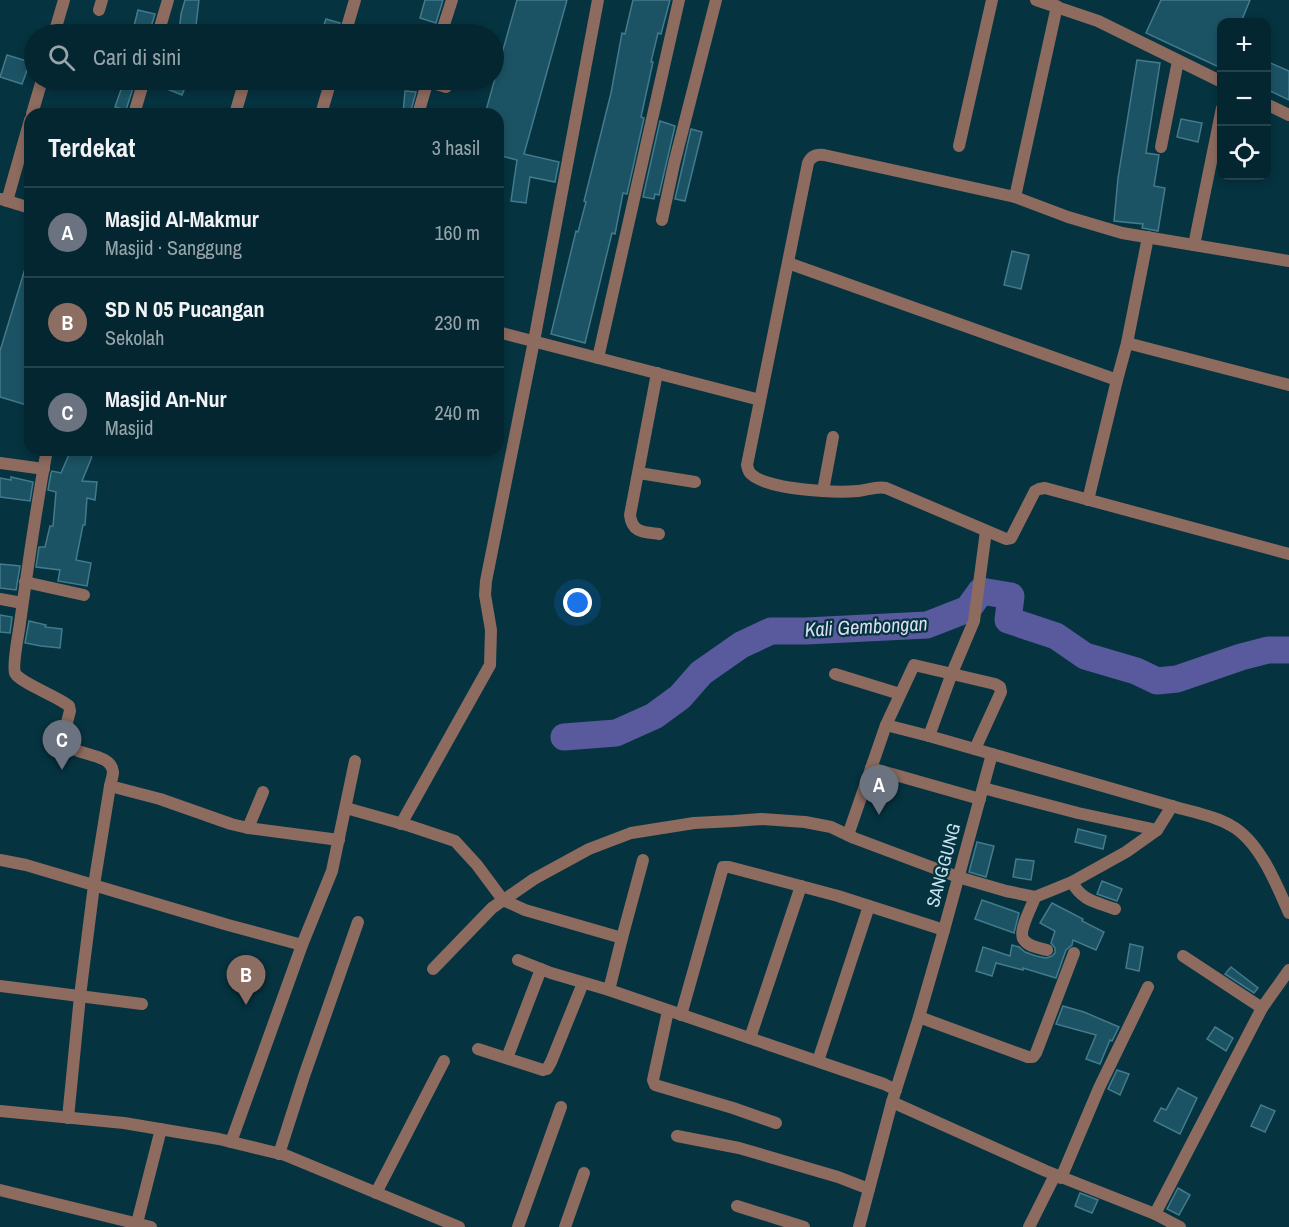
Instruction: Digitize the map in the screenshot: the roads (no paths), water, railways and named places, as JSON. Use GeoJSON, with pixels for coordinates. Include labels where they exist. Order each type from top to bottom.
{"type":"FeatureCollection","features":[{"type":"Feature","properties":{"kind":"street"},"geometry":{"type":"LineString","coordinates":[[57,24],[64,0]]}},
{"type":"Feature","properties":{"kind":"street"},"geometry":{"type":"LineString","coordinates":[[161,24],[168,0]]}},
{"type":"Feature","properties":{"kind":"street"},"geometry":{"type":"LineString","coordinates":[[348,24],[355,0]]}},
{"type":"Feature","properties":{"kind":"street"},"geometry":{"type":"LineString","coordinates":[[444,24],[452,0]]}},
{"type":"Feature","properties":{"kind":"street"},"geometry":{"type":"LineString","coordinates":[[401,824],[490,665],[491,630],[485,595],[486,581],[598,0]]}},
{"type":"Feature","properties":{"kind":"street"},"geometry":{"type":"LineString","coordinates":[[598,358],[679,0]]}},
{"type":"Feature","properties":{"kind":"street"},"geometry":{"type":"LineString","coordinates":[[662,220],[716,0]]}},
{"type":"Feature","properties":{"kind":"street"},"geometry":{"type":"LineString","coordinates":[[959,146],[992,0]]}},
{"type":"Feature","properties":{"kind":"street"},"geometry":{"type":"LineString","coordinates":[[1036,0],[1098,21],[1217,80]]}},
{"type":"Feature","properties":{"kind":"street"},"geometry":{"type":"LineString","coordinates":[[1015,197],[1057,6]]}},
{"type":"Feature","properties":{"kind":"street"},"geometry":{"type":"LineString","coordinates":[[1161,147],[1178,61]]}},
{"type":"Feature","properties":{"kind":"street"},"geometry":{"type":"LineString","coordinates":[[34,108],[39,90]]}},
{"type":"Feature","properties":{"kind":"street"},"geometry":{"type":"LineString","coordinates":[[136,108],[141,90]]}},
{"type":"Feature","properties":{"kind":"street"},"geometry":{"type":"LineString","coordinates":[[237,108],[242,90]]}},
{"type":"Feature","properties":{"kind":"street"},"geometry":{"type":"LineString","coordinates":[[323,108],[328,90]]}},
{"type":"Feature","properties":{"kind":"street"},"geometry":{"type":"LineString","coordinates":[[419,108],[424,90]]}},
{"type":"Feature","properties":{"kind":"street"},"geometry":{"type":"LineString","coordinates":[[1271,107],[1289,116]]}},
{"type":"Feature","properties":{"kind":"street"},"geometry":{"type":"LineString","coordinates":[[1194,245],[1217,126]]}},
{"type":"Feature","properties":{"kind":"street"},"geometry":{"type":"LineString","coordinates":[[24,138],[4,200],[24,206]]}},
{"type":"Feature","properties":{"kind":"street"},"geometry":{"type":"LineString","coordinates":[[1289,261],[1103,228],[1015,197],[818,154],[808,163],[747,461],[752,475],[767,483],[823,491],[886,488],[1006,539],[1010,538],[1035,491],[1051,489],[1289,554]]}},
{"type":"Feature","properties":{"kind":"street"},"geometry":{"type":"LineString","coordinates":[[1088,500],[1127,343],[1148,237]]}},
{"type":"Feature","properties":{"kind":"street"},"geometry":{"type":"LineString","coordinates":[[788,263],[1117,380]]}},
{"type":"Feature","properties":{"kind":"street"},"geometry":{"type":"LineString","coordinates":[[504,334],[759,400]]}},
{"type":"Feature","properties":{"kind":"street"},"geometry":{"type":"LineString","coordinates":[[1127,343],[1289,385]]}},
{"type":"Feature","properties":{"kind":"street"},"geometry":{"type":"LineString","coordinates":[[657,373],[630,515],[631,523],[635,528],[659,534]]}},
{"type":"Feature","properties":{"kind":"street"},"geometry":{"type":"LineString","coordinates":[[823,491],[833,436]]}},
{"type":"Feature","properties":{"kind":"street"},"geometry":{"type":"LineString","coordinates":[[46,456],[25,582],[14,671],[16,675],[69,706],[65,736],[67,744],[71,748],[109,763],[113,774],[94,885],[68,1118]]}},
{"type":"Feature","properties":{"kind":"street"},"geometry":{"type":"LineString","coordinates":[[0,463],[44,469]]}},
{"type":"Feature","properties":{"kind":"street"},"geometry":{"type":"LineString","coordinates":[[639,472],[695,482]]}},
{"type":"Feature","properties":{"kind":"street"},"geometry":{"type":"LineString","coordinates":[[929,736],[974,621],[986,531]]}},
{"type":"Feature","properties":{"kind":"street"},"geometry":{"type":"LineString","coordinates":[[25,582],[84,595]]}},
{"type":"Feature","properties":{"kind":"street"},"geometry":{"type":"LineString","coordinates":[[0,598],[22,603]]}},
{"type":"Feature","properties":{"kind":"street"},"geometry":{"type":"LineString","coordinates":[[848,835],[886,726],[914,664],[995,684],[1001,689],[975,748]]}},
{"type":"Feature","properties":{"kind":"street"},"geometry":{"type":"LineString","coordinates":[[835,674],[900,694]]}},
{"type":"Feature","properties":{"kind":"street"},"geometry":{"type":"LineString","coordinates":[[886,726],[975,748],[1223,822],[1240,831],[1254,846],[1268,868],[1289,914]]}},
{"type":"Feature","properties":{"kind":"street","name":"SANGGUNG"},"geometry":{"type":"LineString","coordinates":[[859,1227],[992,754]]}},
{"type":"Feature","properties":{"kind":"street"},"geometry":{"type":"LineString","coordinates":[[231,1142],[302,945],[332,871],[355,761]]}},
{"type":"Feature","properties":{"kind":"street"},"geometry":{"type":"LineString","coordinates":[[871,768],[1157,830]]}},
{"type":"Feature","properties":{"kind":"street"},"geometry":{"type":"LineString","coordinates":[[110,786],[160,800],[239,827],[339,840]]}},
{"type":"Feature","properties":{"kind":"street"},"geometry":{"type":"LineString","coordinates":[[248,828],[263,792]]}},
{"type":"Feature","properties":{"kind":"street"},"geometry":{"type":"LineString","coordinates":[[433,969],[475,924],[503,900],[534,879],[589,849],[631,833],[694,823],[761,819],[805,822],[831,828],[958,877],[1035,897],[1072,882],[1126,852],[1157,830],[1172,806]]}},
{"type":"Feature","properties":{"kind":"street"},"geometry":{"type":"LineString","coordinates":[[346,808],[455,841],[503,900],[525,910],[622,938]]}},
{"type":"Feature","properties":{"kind":"street"},"geometry":{"type":"LineString","coordinates":[[0,860],[26,865],[302,945]]}},
{"type":"Feature","properties":{"kind":"street"},"geometry":{"type":"LineString","coordinates":[[609,990],[643,860]]}},
{"type":"Feature","properties":{"kind":"street"},"geometry":{"type":"LineString","coordinates":[[681,1015],[723,867],[801,886],[944,930]]}},
{"type":"Feature","properties":{"kind":"street"},"geometry":{"type":"LineString","coordinates":[[1072,882],[1078,893],[1084,897],[1115,909]]}},
{"type":"Feature","properties":{"kind":"street"},"geometry":{"type":"LineString","coordinates":[[750,1038],[801,886]]}},
{"type":"Feature","properties":{"kind":"street"},"geometry":{"type":"LineString","coordinates":[[1035,897],[1021,935],[1029,944],[1047,950]]}},
{"type":"Feature","properties":{"kind":"street"},"geometry":{"type":"LineString","coordinates":[[818,1061],[868,906]]}},
{"type":"Feature","properties":{"kind":"street"},"geometry":{"type":"LineString","coordinates":[[287,1156],[304,1076],[358,922]]}},
{"type":"Feature","properties":{"kind":"street"},"geometry":{"type":"LineString","coordinates":[[919,1017],[1033,1057],[1074,953]]}},
{"type":"Feature","properties":{"kind":"street"},"geometry":{"type":"LineString","coordinates":[[1183,956],[1262,1008]]}},
{"type":"Feature","properties":{"kind":"street"},"geometry":{"type":"LineString","coordinates":[[518,960],[818,1061],[1058,1176],[1155,1214],[1180,1227]]}},
{"type":"Feature","properties":{"kind":"street"},"geometry":{"type":"LineString","coordinates":[[507,1058],[541,969]]}},
{"type":"Feature","properties":{"kind":"street"},"geometry":{"type":"LineString","coordinates":[[1155,1214],[1262,1008],[1289,970]]}},
{"type":"Feature","properties":{"kind":"street"},"geometry":{"type":"LineString","coordinates":[[478,1049],[543,1070],[549,1068],[583,983]]}},
{"type":"Feature","properties":{"kind":"street"},"geometry":{"type":"LineString","coordinates":[[0,986],[142,1004]]}},
{"type":"Feature","properties":{"kind":"street"},"geometry":{"type":"LineString","coordinates":[[1029,1227],[1058,1176],[1148,987]]}},
{"type":"Feature","properties":{"kind":"street"},"geometry":{"type":"LineString","coordinates":[[668,1011],[653,1080],[655,1085],[776,1123]]}},
{"type":"Feature","properties":{"kind":"street"},"geometry":{"type":"LineString","coordinates":[[376,1193],[444,1061]]}},
{"type":"Feature","properties":{"kind":"street"},"geometry":{"type":"LineString","coordinates":[[518,1227],[561,1107]]}},
{"type":"Feature","properties":{"kind":"street"},"geometry":{"type":"LineString","coordinates":[[0,1111],[124,1123],[231,1142],[287,1156],[459,1227]]}},
{"type":"Feature","properties":{"kind":"street"},"geometry":{"type":"LineString","coordinates":[[137,1225],[161,1129]]}},
{"type":"Feature","properties":{"kind":"street"},"geometry":{"type":"LineString","coordinates":[[676,1136],[739,1148],[838,1177],[869,1189]]}},
{"type":"Feature","properties":{"kind":"street"},"geometry":{"type":"LineString","coordinates":[[565,1227],[584,1173]]}},
{"type":"Feature","properties":{"kind":"street"},"geometry":{"type":"LineString","coordinates":[[0,1190],[152,1227]]}},
{"type":"Feature","properties":{"kind":"street"},"geometry":{"type":"LineString","coordinates":[[737,1206],[804,1227]]}},
{"type":"Feature","properties":{"kind":"waterway","name":"Kali Gembongan"},"geometry":{"type":"LineString","coordinates":[[564,737],[616,733],[654,716],[680,697],[701,673],[741,645],[771,631],[927,625],[968,609],[981,591],[1011,596],[1008,620],[1056,636],[1085,656],[1136,671],[1157,681],[1177,679],[1268,650],[1289,650]]}},
{"type":"Feature","properties":{"kind":"place","name":"Masjid An-Nur"},"geometry":{"type":"Point","coordinates":[62,770]}},
{"type":"Feature","properties":{"kind":"place","name":"Masjid Al-Makmur"},"geometry":{"type":"Point","coordinates":[879,815]}},
{"type":"Feature","properties":{"kind":"place","name":"SD N 05 Pucangan"},"geometry":{"type":"Point","coordinates":[246,1005]}}]}
